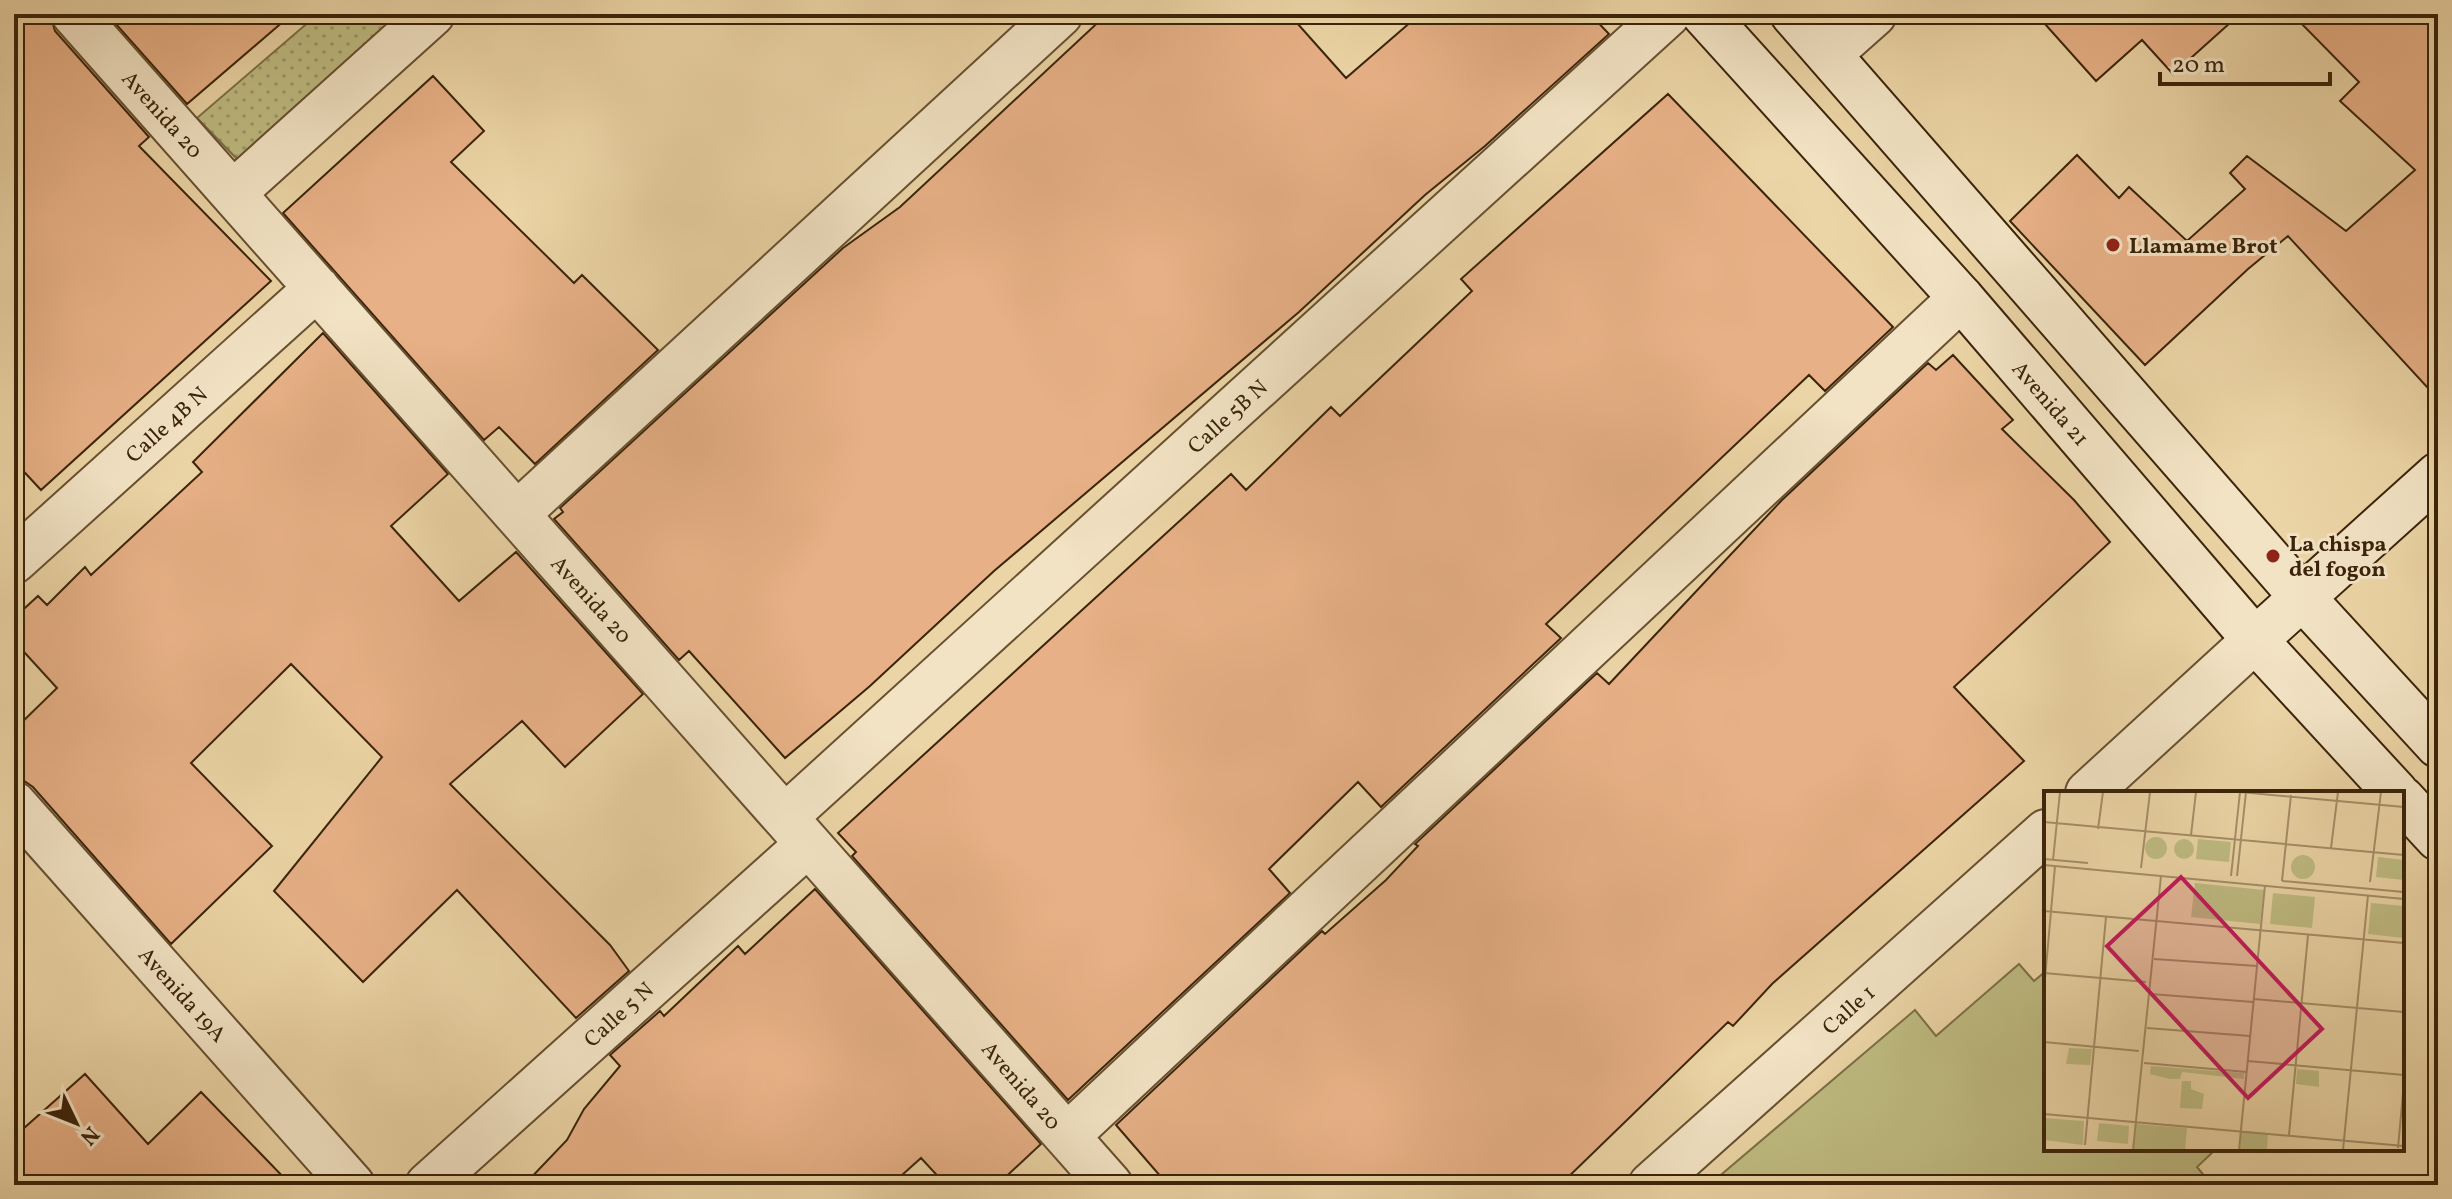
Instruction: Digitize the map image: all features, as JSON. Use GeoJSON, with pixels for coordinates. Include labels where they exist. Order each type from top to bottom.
{"type":"FeatureCollection","features":[{"type":"Feature","properties":{"kind":"street","name":"Avenida 20"},"geometry":{"type":"LineString","coordinates":[[74,14],[1110,1185]]}},
{"type":"Feature","properties":{"kind":"street"},"geometry":{"type":"LineString","coordinates":[[233,193],[432,14]]}},
{"type":"Feature","properties":{"kind":"street"},"geometry":{"type":"LineString","coordinates":[[517,514],[1060,14]]}},
{"type":"Feature","properties":{"kind":"street","name":"Calle 5B N"},"geometry":{"type":"LineString","coordinates":[[797,830],[1668,14]]}},
{"type":"Feature","properties":{"kind":"street","name":"Avenida 21"},"geometry":{"type":"LineString","coordinates":[[1704,14],[1961,298],[2255,640],[2394,791]]}},
{"type":"Feature","properties":{"kind":"street"},"geometry":{"type":"LineString","coordinates":[[1793,14],[2302,597],[2438,745]]}},
{"type":"Feature","properties":{"kind":"street"},"geometry":{"type":"LineString","coordinates":[[1829,54],[1874,14]]}},
{"type":"Feature","properties":{"kind":"street","name":"Calle 4B N"},"geometry":{"type":"LineString","coordinates":[[14,561],[317,288]]}},
{"type":"Feature","properties":{"kind":"street"},"geometry":{"type":"LineString","coordinates":[[1067,1136],[1961,298]]}},
{"type":"Feature","properties":{"kind":"street"},"geometry":{"type":"LineString","coordinates":[[2090,791],[2438,475]]}},
{"type":"Feature","properties":{"kind":"street"},"geometry":{"type":"LineString","coordinates":[[2404,801],[2438,838]]}},
{"type":"Feature","properties":{"kind":"street","name":"Avenida 19A"},"geometry":{"type":"LineString","coordinates":[[14,804],[352,1185]]}},
{"type":"Feature","properties":{"kind":"street","name":"Calle 5 N"},"geometry":{"type":"LineString","coordinates":[[428,1185],[797,830]]}},
{"type":"Feature","properties":{"kind":"street","name":"Calle 1"},"geometry":{"type":"LineString","coordinates":[[1651,1185],[2044,834]]}},
{"type":"Feature","properties":{"kind":"shaded area"},"geometry":{"type":"Polygon","coordinates":[[[318,14],[403,14],[240,162],[197,118],[318,14]]]}},
{"type":"Feature","properties":{"kind":"shaded area"},"geometry":{"type":"Polygon","coordinates":[[[2019,964],[2034,981],[2044,973],[2044,1151],[2214,1151],[2197,1167],[2212,1185],[1709,1185],[1915,1010],[1936,1036],[2019,964]]]}},
{"type":"Feature","properties":{"kind":"building"},"geometry":{"type":"Polygon","coordinates":[[[14,14],[50,14],[55,31],[149,137],[139,146],[271,281],[41,490],[14,461],[14,14]]]}},
{"type":"Feature","properties":{"kind":"building"},"geometry":{"type":"Polygon","coordinates":[[[107,14],[292,14],[187,104],[107,14]]]}},
{"type":"Feature","properties":{"kind":"building"},"geometry":{"type":"Polygon","coordinates":[[[1107,14],[1289,14],[1346,78],[1420,14],[1590,14],[1609,34],[1485,146],[1425,195],[1299,312],[994,571],[870,686],[785,758],[689,651],[679,660],[554,519],[563,512],[560,508],[843,248],[900,207],[1107,14]]]}},
{"type":"Feature","properties":{"kind":"building"},"geometry":{"type":"Polygon","coordinates":[[[2036,14],[2240,14],[2173,74],[2142,40],[2096,81],[2036,14]]]}},
{"type":"Feature","properties":{"kind":"building"},"geometry":{"type":"Polygon","coordinates":[[[2292,14],[2438,14],[2438,399],[2288,236],[2145,365],[2010,221],[2077,155],[2119,198],[2129,187],[2187,241],[2245,189],[2230,173],[2247,156],[2346,231],[2415,170],[2340,101],[2359,82],[2292,14]]]}},
{"type":"Feature","properties":{"kind":"building"},"geometry":{"type":"Polygon","coordinates":[[[433,76],[484,131],[451,162],[574,283],[582,275],[658,350],[535,464],[499,427],[484,440],[283,213],[433,76]]]}},
{"type":"Feature","properties":{"kind":"building"},"geometry":{"type":"Polygon","coordinates":[[[1668,94],[1893,327],[1825,391],[1809,375],[1546,624],[1561,638],[1381,807],[1358,782],[1269,869],[1290,893],[1068,1100],[852,856],[856,852],[838,833],[1231,474],[1246,490],[1331,407],[1340,416],[1472,291],[1461,279],[1668,94]]]}},
{"type":"Feature","properties":{"kind":"building"},"geometry":{"type":"Polygon","coordinates":[[[323,333],[448,474],[391,526],[459,601],[516,552],[643,694],[565,767],[522,721],[450,784],[610,945],[629,971],[576,1018],[457,890],[363,982],[274,891],[382,757],[291,664],[191,763],[272,846],[171,944],[33,787],[14,774],[14,730],[57,688],[14,641],[14,618],[38,596],[47,605],[85,567],[91,575],[202,472],[193,462],[323,333]]]}},
{"type":"Feature","properties":{"kind":"building"},"geometry":{"type":"Polygon","coordinates":[[[1953,355],[2013,420],[2002,429],[2074,500],[2110,542],[1954,687],[2024,761],[1772,984],[1733,1026],[1728,1022],[1560,1185],[1168,1185],[1116,1125],[1322,931],[1325,934],[1386,880],[1418,846],[1415,844],[1597,673],[1609,684],[1782,500],[1928,363],[1936,370],[1953,355]]]}},
{"type":"Feature","properties":{"kind":"building"},"geometry":{"type":"Polygon","coordinates":[[[815,889],[1041,1144],[997,1185],[946,1185],[921,1158],[891,1185],[524,1185],[567,1140],[584,1109],[620,1066],[610,1055],[660,1011],[664,1016],[738,946],[745,954],[815,889]]]}},
{"type":"Feature","properties":{"kind":"building"},"geometry":{"type":"Polygon","coordinates":[[[85,1074],[148,1144],[201,1092],[291,1185],[14,1185],[14,1137],[85,1074]]]}},
{"type":"Feature","properties":{"kind":"place","name":"Llamame Brot"},"geometry":{"type":"Point","coordinates":[2113,245]}},
{"type":"Feature","properties":{"kind":"place","name":"La chispa del fogon"},"geometry":{"type":"Point","coordinates":[2273,556]}}]}
